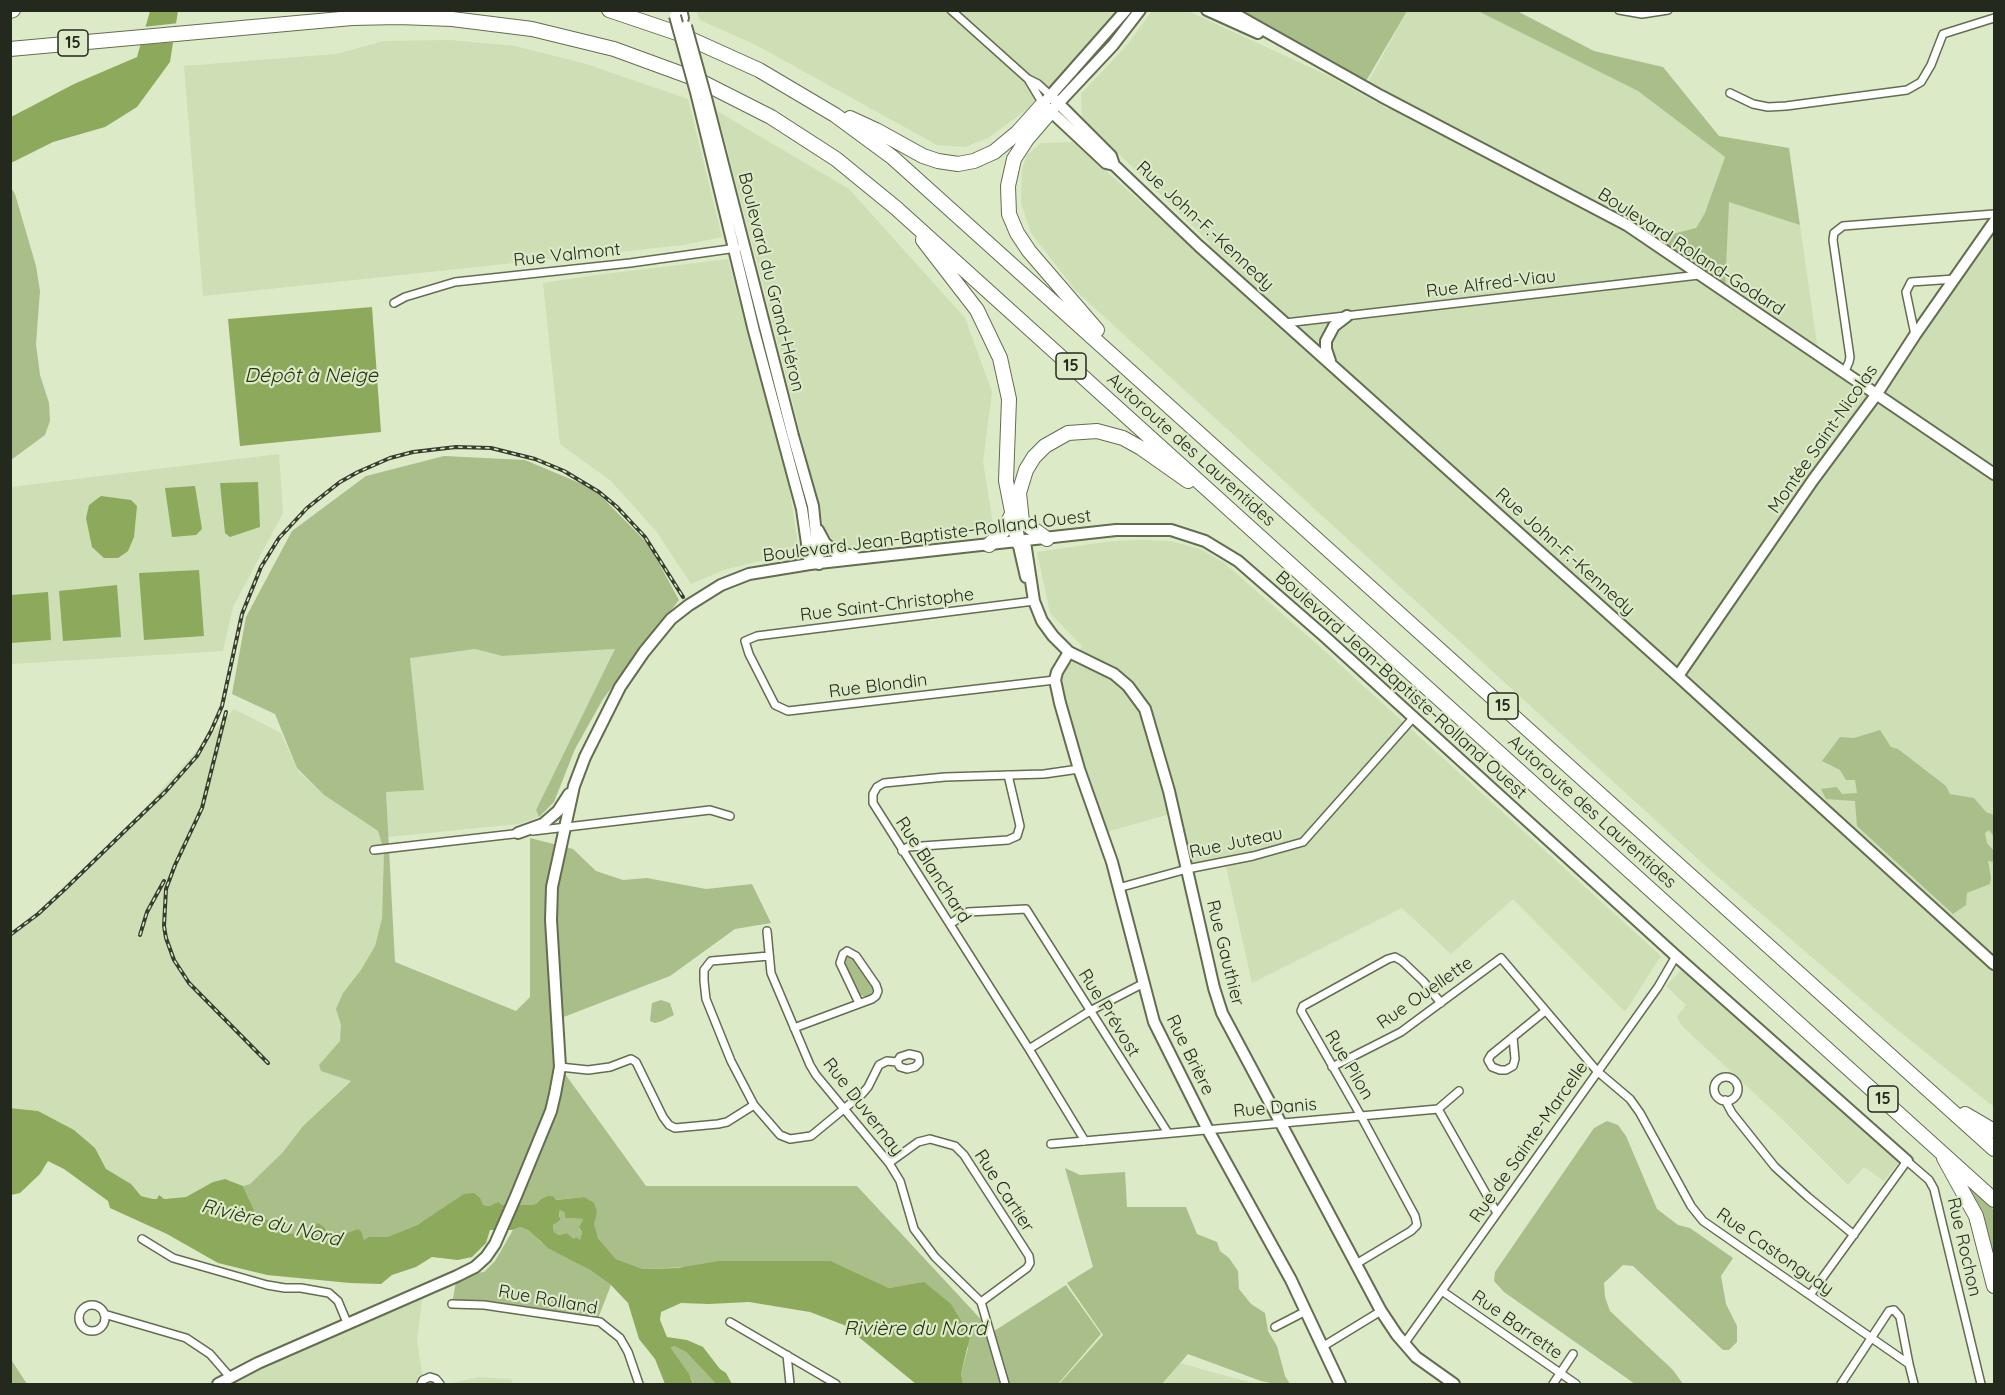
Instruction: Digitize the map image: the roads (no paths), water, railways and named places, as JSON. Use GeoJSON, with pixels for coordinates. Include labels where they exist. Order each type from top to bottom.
{"type":"FeatureCollection","features":[{"type":"Feature","properties":{"kind":"highway","name":"Autoroute des Laurentides"},"geometry":{"type":"LineString","coordinates":[[609,10],[677,33],[770,75],[870,140],[916,177],[1995,1149]]}},
{"type":"Feature","properties":{"kind":"highway","name":"Autoroute des Laurentides"},"geometry":{"type":"LineString","coordinates":[[10,49],[338,19],[409,17],[496,23],[588,41],[640,57],[681,72],[797,132],[836,159],[904,214],[1995,1200]]}},
{"type":"Feature","properties":{"kind":"highway"},"geometry":{"type":"LineString","coordinates":[[819,105],[876,129],[923,156],[958,164],[974,161],[994,153],[1051,104]]}},
{"type":"Feature","properties":{"kind":"highway"},"geometry":{"type":"LineString","coordinates":[[1051,104],[1014,159],[1008,186],[1009,214],[1017,233],[1034,258],[1133,373]]}},
{"type":"Feature","properties":{"kind":"highway"},"geometry":{"type":"LineString","coordinates":[[904,214],[971,301],[986,326],[1000,358],[1009,399],[1005,468],[1021,542]]}},
{"type":"Feature","properties":{"kind":"highway"},"geometry":{"type":"LineString","coordinates":[[989,545],[1016,518],[1020,488],[1026,470],[1034,457],[1048,443],[1059,437],[1090,430],[1110,434],[1135,444],[1239,517]]}},
{"type":"Feature","properties":{"kind":"highway"},"geometry":{"type":"LineString","coordinates":[[1016,518],[1047,539]]}},
{"type":"Feature","properties":{"kind":"highway"},"geometry":{"type":"LineString","coordinates":[[1937,1097],[1995,1131]]}},
{"type":"Feature","properties":{"kind":"highway"},"geometry":{"type":"LineString","coordinates":[[1938,1149],[1976,1216],[1995,1286]]}},
{"type":"Feature","properties":{"kind":"street","name":"Rue John-F.-Kennedy"},"geometry":{"type":"LineString","coordinates":[[951,10],[1028,79],[1106,164],[1114,165],[1199,246],[1995,964]]}},
{"type":"Feature","properties":{"kind":"street"},"geometry":{"type":"LineString","coordinates":[[1051,104],[1126,10]]}},
{"type":"Feature","properties":{"kind":"street"},"geometry":{"type":"LineString","coordinates":[[1051,104],[1113,45],[1140,10]]}},
{"type":"Feature","properties":{"kind":"street","name":"Boulevard Roland-Godard"},"geometry":{"type":"LineString","coordinates":[[1207,10],[1292,47]]}},
{"type":"Feature","properties":{"kind":"street","name":"Boulevard Roland-Godard"},"geometry":{"type":"LineString","coordinates":[[1228,10],[1381,96],[1599,208],[1995,474]]}},
{"type":"Feature","properties":{"kind":"street"},"geometry":{"type":"LineString","coordinates":[[1619,10],[1642,14],[1668,10]]}},
{"type":"Feature","properties":{"kind":"street","name":"Boulevard du Grand-Héron"},"geometry":{"type":"LineString","coordinates":[[678,14],[746,248],[813,506],[816,524],[815,564]]}},
{"type":"Feature","properties":{"kind":"street"},"geometry":{"type":"LineString","coordinates":[[1730,93],[1752,104],[1768,107],[1809,104],[1907,90],[1921,82],[1931,65],[1943,34],[1995,18]]}},
{"type":"Feature","properties":{"kind":"street","name":"Boulevard du Grand-Héron"},"geometry":{"type":"LineString","coordinates":[[702,97],[721,202],[815,564]]}},
{"type":"Feature","properties":{"kind":"street"},"geometry":{"type":"LineString","coordinates":[[1844,373],[1850,357],[1833,240],[1834,233],[1843,226],[1995,214]]}},
{"type":"Feature","properties":{"kind":"street","name":"Montée Saint-Nicolas"},"geometry":{"type":"LineString","coordinates":[[1678,676],[1995,222]]}},
{"type":"Feature","properties":{"kind":"street","name":"Rue Valmont"},"geometry":{"type":"LineString","coordinates":[[394,303],[405,297],[455,282],[746,248]]}},
{"type":"Feature","properties":{"kind":"street","name":"Rue Alfred-Viau"},"geometry":{"type":"LineString","coordinates":[[1285,322],[1699,275]]}},
{"type":"Feature","properties":{"kind":"street"},"geometry":{"type":"LineString","coordinates":[[1915,334],[1906,292],[1911,282],[1955,279]]}},
{"type":"Feature","properties":{"kind":"street"},"geometry":{"type":"LineString","coordinates":[[1331,364],[1326,349],[1326,340],[1334,326],[1347,316]]}},
{"type":"Feature","properties":{"kind":"street"},"geometry":{"type":"LineString","coordinates":[[816,524],[825,543],[835,552],[864,559]]}},
{"type":"Feature","properties":{"kind":"street","name":"Boulevard Jean-Baptiste-Rolland Ouest"},"geometry":{"type":"LineString","coordinates":[[218,1384],[475,1267],[486,1257],[500,1233],[551,1110],[560,1067],[551,920],[552,887],[574,786],[589,747],[620,687],[644,652],[671,620],[700,597],[749,574],[815,564],[1116,531],[1156,529],[1205,541],[1239,561],[1676,957],[1907,1161]]}},
{"type":"Feature","properties":{"kind":"street","name":"Rue Gauthier"},"geometry":{"type":"LineString","coordinates":[[1021,542],[1031,571],[1034,601],[1042,621],[1053,636],[1069,652],[1114,674],[1128,686],[1146,710],[1169,791],[1214,988],[1222,1013],[1382,1311],[1404,1344],[1416,1357],[1454,1384]]}},
{"type":"Feature","properties":{"kind":"street","name":"Rue Saint-Christophe"},"geometry":{"type":"LineString","coordinates":[[745,641],[757,636],[1034,601]]}},
{"type":"Feature","properties":{"kind":"street","name":"Rue Blondin"},"geometry":{"type":"LineString","coordinates":[[745,641],[749,654],[775,705],[788,711],[1055,681]]}},
{"type":"Feature","properties":{"kind":"street"},"geometry":{"type":"LineString","coordinates":[[1055,681],[1057,672],[1069,652]]}},
{"type":"Feature","properties":{"kind":"street","name":"Rue Brière"},"geometry":{"type":"LineString","coordinates":[[1055,681],[1079,769],[1112,862],[1154,1022],[1208,1130],[1291,1280],[1340,1384]]}},
{"type":"Feature","properties":{"kind":"street","name":"Rue Juteau"},"geometry":{"type":"LineString","coordinates":[[1118,888],[1187,868],[1263,853],[1303,842],[1413,718]]}},
{"type":"Feature","properties":{"kind":"street","name":"Rue Blanchard"},"geometry":{"type":"LineString","coordinates":[[1079,769],[1044,774],[884,783],[877,787],[873,794],[873,803],[1085,1140]]}},
{"type":"Feature","properties":{"kind":"street"},"geometry":{"type":"LineString","coordinates":[[902,850],[908,847],[1008,840],[1017,837],[1020,826],[1008,775]]}},
{"type":"Feature","properties":{"kind":"street"},"geometry":{"type":"LineString","coordinates":[[518,833],[543,824],[555,814],[574,786]]}},
{"type":"Feature","properties":{"kind":"street"},"geometry":{"type":"LineString","coordinates":[[374,850],[710,810],[729,816]]}},
{"type":"Feature","properties":{"kind":"street","name":"Rue Prévost"},"geometry":{"type":"LineString","coordinates":[[950,924],[968,912],[1026,909],[1168,1133]]}},
{"type":"Feature","properties":{"kind":"street","name":"Rue Duvernay"},"geometry":{"type":"LineString","coordinates":[[767,931],[771,973],[816,1075],[889,1163],[900,1181],[914,1229],[935,1257],[981,1302],[1005,1384]]}},
{"type":"Feature","properties":{"kind":"street"},"geometry":{"type":"LineString","coordinates":[[794,1028],[872,999],[878,991],[856,956],[847,951],[843,954],[840,963],[859,1003]]}},
{"type":"Feature","properties":{"kind":"street"},"geometry":{"type":"LineString","coordinates":[[769,956],[711,961],[704,970],[706,999],[731,1061],[754,1104],[780,1135],[790,1139],[811,1136],[868,1087],[879,1065],[888,1061],[897,1062]]}},
{"type":"Feature","properties":{"kind":"street","name":"Rue Pilon"},"geometry":{"type":"LineString","coordinates":[[1356,1264],[1412,1231],[1417,1225],[1361,1116],[1301,1011],[1303,1006],[1395,957],[1423,981],[1441,1003]]}},
{"type":"Feature","properties":{"kind":"street","name":"Rue de Sainte-Marcelle"},"geometry":{"type":"LineString","coordinates":[[1404,1344],[1658,987],[1676,957]]}},
{"type":"Feature","properties":{"kind":"street","name":"Rue Castonguay"},"geometry":{"type":"LineString","coordinates":[[1502,958],[1597,1071],[1630,1099],[1640,1113],[1690,1206],[1703,1221],[1909,1364]]}},
{"type":"Feature","properties":{"kind":"street","name":"Rue Ouellette"},"geometry":{"type":"LineString","coordinates":[[1332,1067],[1401,1032],[1502,958]]}},
{"type":"Feature","properties":{"kind":"street"},"geometry":{"type":"LineString","coordinates":[[1029,1049],[1090,1011],[1144,983]]}},
{"type":"Feature","properties":{"kind":"street"},"geometry":{"type":"LineString","coordinates":[[1513,1037],[1515,1059],[1513,1066],[1506,1070],[1492,1067],[1488,1060],[1491,1055],[1513,1037],[1545,1011]]}},
{"type":"Feature","properties":{"kind":"street"},"geometry":{"type":"LineString","coordinates":[[560,1067],[588,1070],[610,1067],[631,1059],[636,1062],[663,1117],[669,1125],[675,1128],[718,1124],[754,1104]]}},
{"type":"Feature","properties":{"kind":"street"},"geometry":{"type":"LineString","coordinates":[[1459,1091],[1438,1109],[1497,1213]]}},
{"type":"Feature","properties":{"kind":"street"},"geometry":{"type":"LineString","coordinates":[[1725,1100],[1732,1113],[1775,1167],[1854,1235]]}},
{"type":"Feature","properties":{"kind":"street","name":"Rue Danis"},"geometry":{"type":"LineString","coordinates":[[1051,1144],[1438,1109]]}},
{"type":"Feature","properties":{"kind":"street","name":"Rue Cartier"},"geometry":{"type":"LineString","coordinates":[[889,1163],[918,1142],[930,1139],[955,1146],[964,1155],[1029,1256],[1030,1263],[1028,1268],[981,1302]]}},
{"type":"Feature","properties":{"kind":"street"},"geometry":{"type":"LineString","coordinates":[[1810,1295],[1907,1161]]}},
{"type":"Feature","properties":{"kind":"street","name":"Rue Rochon"},"geometry":{"type":"LineString","coordinates":[[1907,1161],[1929,1180],[1934,1189],[1981,1384]]}},
{"type":"Feature","properties":{"kind":"street"},"geometry":{"type":"LineString","coordinates":[[142,1239],[173,1258],[267,1285],[329,1293],[338,1301],[348,1325]]}},
{"type":"Feature","properties":{"kind":"street","name":"Rue Barrette"},"geometry":{"type":"LineString","coordinates":[[1442,1291],[1576,1384]]}},
{"type":"Feature","properties":{"kind":"street","name":"Rue Rolland"},"geometry":{"type":"LineString","coordinates":[[452,1304],[484,1305],[600,1322],[620,1338],[639,1384]]}},
{"type":"Feature","properties":{"kind":"street"},"geometry":{"type":"LineString","coordinates":[[1841,1384],[1889,1311],[1894,1310],[1900,1317],[1914,1384]]}},
{"type":"Feature","properties":{"kind":"street"},"geometry":{"type":"LineString","coordinates":[[1275,1327],[1306,1311]]}},
{"type":"Feature","properties":{"kind":"street"},"geometry":{"type":"LineString","coordinates":[[1322,1347],[1382,1311]]}},
{"type":"Feature","properties":{"kind":"street"},"geometry":{"type":"LineString","coordinates":[[104,1314],[186,1338],[210,1354],[230,1377]]}},
{"type":"Feature","properties":{"kind":"street"},"geometry":{"type":"LineString","coordinates":[[730,1322],[836,1384]]}},
{"type":"Feature","properties":{"kind":"street"},"geometry":{"type":"LineString","coordinates":[[1553,1384],[1573,1354]]}},
{"type":"Feature","properties":{"kind":"street"},"geometry":{"type":"LineString","coordinates":[[787,1355],[790,1384]]}},
{"type":"Feature","properties":{"kind":"street"},"geometry":{"type":"LineString","coordinates":[[421,1384],[423,1380],[430,1377],[436,1379],[440,1384]]}},
{"type":"Feature","properties":{"kind":"water"},"geometry":{"type":"Polygon","coordinates":[[[150,11],[178,11],[170,62],[137,107],[105,127],[53,142],[11,163],[11,117],[74,84],[137,57],[150,11]]]}},
{"type":"Feature","properties":{"kind":"water","name":"Dépôt à Neige"},"geometry":{"type":"Polygon","coordinates":[[[372,307],[381,432],[240,446],[228,319],[372,307]]]}},
{"type":"Feature","properties":{"kind":"water"},"geometry":{"type":"Polygon","coordinates":[[[258,482],[260,527],[230,537],[225,533],[220,483],[258,482]]]}},
{"type":"Feature","properties":{"kind":"water"},"geometry":{"type":"Polygon","coordinates":[[[195,486],[202,529],[196,535],[172,537],[165,488],[195,486]]]}},
{"type":"Feature","properties":{"kind":"water"},"geometry":{"type":"Polygon","coordinates":[[[101,496],[131,500],[137,506],[134,537],[128,551],[118,558],[104,558],[92,547],[86,518],[89,505],[101,496]]]}},
{"type":"Feature","properties":{"kind":"water"},"geometry":{"type":"Polygon","coordinates":[[[199,570],[204,636],[144,640],[139,573],[199,570]]]}},
{"type":"Feature","properties":{"kind":"water"},"geometry":{"type":"Polygon","coordinates":[[[117,585],[121,637],[63,641],[59,591],[117,585]]]}},
{"type":"Feature","properties":{"kind":"water"},"geometry":{"type":"Polygon","coordinates":[[[48,592],[51,640],[11,643],[11,595],[48,592]]]}},
{"type":"Feature","properties":{"kind":"water","name":"Rivière du Nord"},"geometry":{"type":"Polygon","coordinates":[[[10,1108],[38,1111],[74,1130],[95,1148],[106,1169],[131,1184],[141,1196],[153,1199],[157,1199],[159,1195],[164,1199],[186,1197],[213,1182],[225,1179],[243,1186],[255,1212],[291,1234],[299,1231],[306,1233],[318,1223],[325,1228],[327,1237],[331,1239],[357,1229],[361,1231],[364,1240],[369,1237],[387,1237],[417,1225],[464,1194],[474,1193],[483,1205],[490,1206],[498,1202],[502,1205],[536,1204],[547,1196],[553,1196],[556,1200],[584,1197],[594,1203],[597,1212],[594,1224],[598,1238],[616,1259],[643,1269],[678,1268],[719,1261],[831,1261],[889,1288],[924,1282],[951,1304],[970,1336],[961,1374],[963,1384],[916,1384],[844,1325],[810,1312],[749,1302],[681,1303],[661,1312],[660,1320],[667,1337],[687,1340],[703,1347],[720,1369],[726,1373],[732,1384],[716,1384],[686,1352],[674,1346],[671,1348],[689,1374],[693,1384],[665,1384],[655,1359],[639,1339],[628,1303],[611,1285],[590,1270],[548,1248],[528,1230],[520,1227],[513,1230],[490,1230],[486,1243],[472,1257],[458,1260],[432,1257],[416,1267],[392,1275],[381,1284],[350,1283],[267,1275],[218,1263],[167,1234],[110,1208],[108,1201],[64,1169],[48,1161],[40,1174],[20,1193],[11,1195],[10,1108]],[[560,1210],[560,1220],[553,1225],[554,1232],[559,1235],[567,1233],[574,1239],[576,1237],[580,1240],[582,1232],[579,1228],[583,1219],[565,1218],[565,1213],[560,1210]]]}},
{"type":"Feature","properties":{"kind":"railway"},"geometry":{"type":"LineString","coordinates":[[10,935],[38,914],[65,889],[166,791],[197,756],[222,706],[242,614],[261,567],[279,538],[307,508],[340,482],[358,472],[390,458],[413,452],[456,447],[491,448],[535,459],[564,471],[599,492],[617,507],[645,537],[683,597]]}},
{"type":"Feature","properties":{"kind":"railway"},"geometry":{"type":"LineString","coordinates":[[226,712],[202,808],[166,889],[164,926],[174,960],[189,983],[268,1063]]}},
{"type":"Feature","properties":{"kind":"railway"},"geometry":{"type":"LineString","coordinates":[[140,935],[147,912],[164,881]]}}]}
